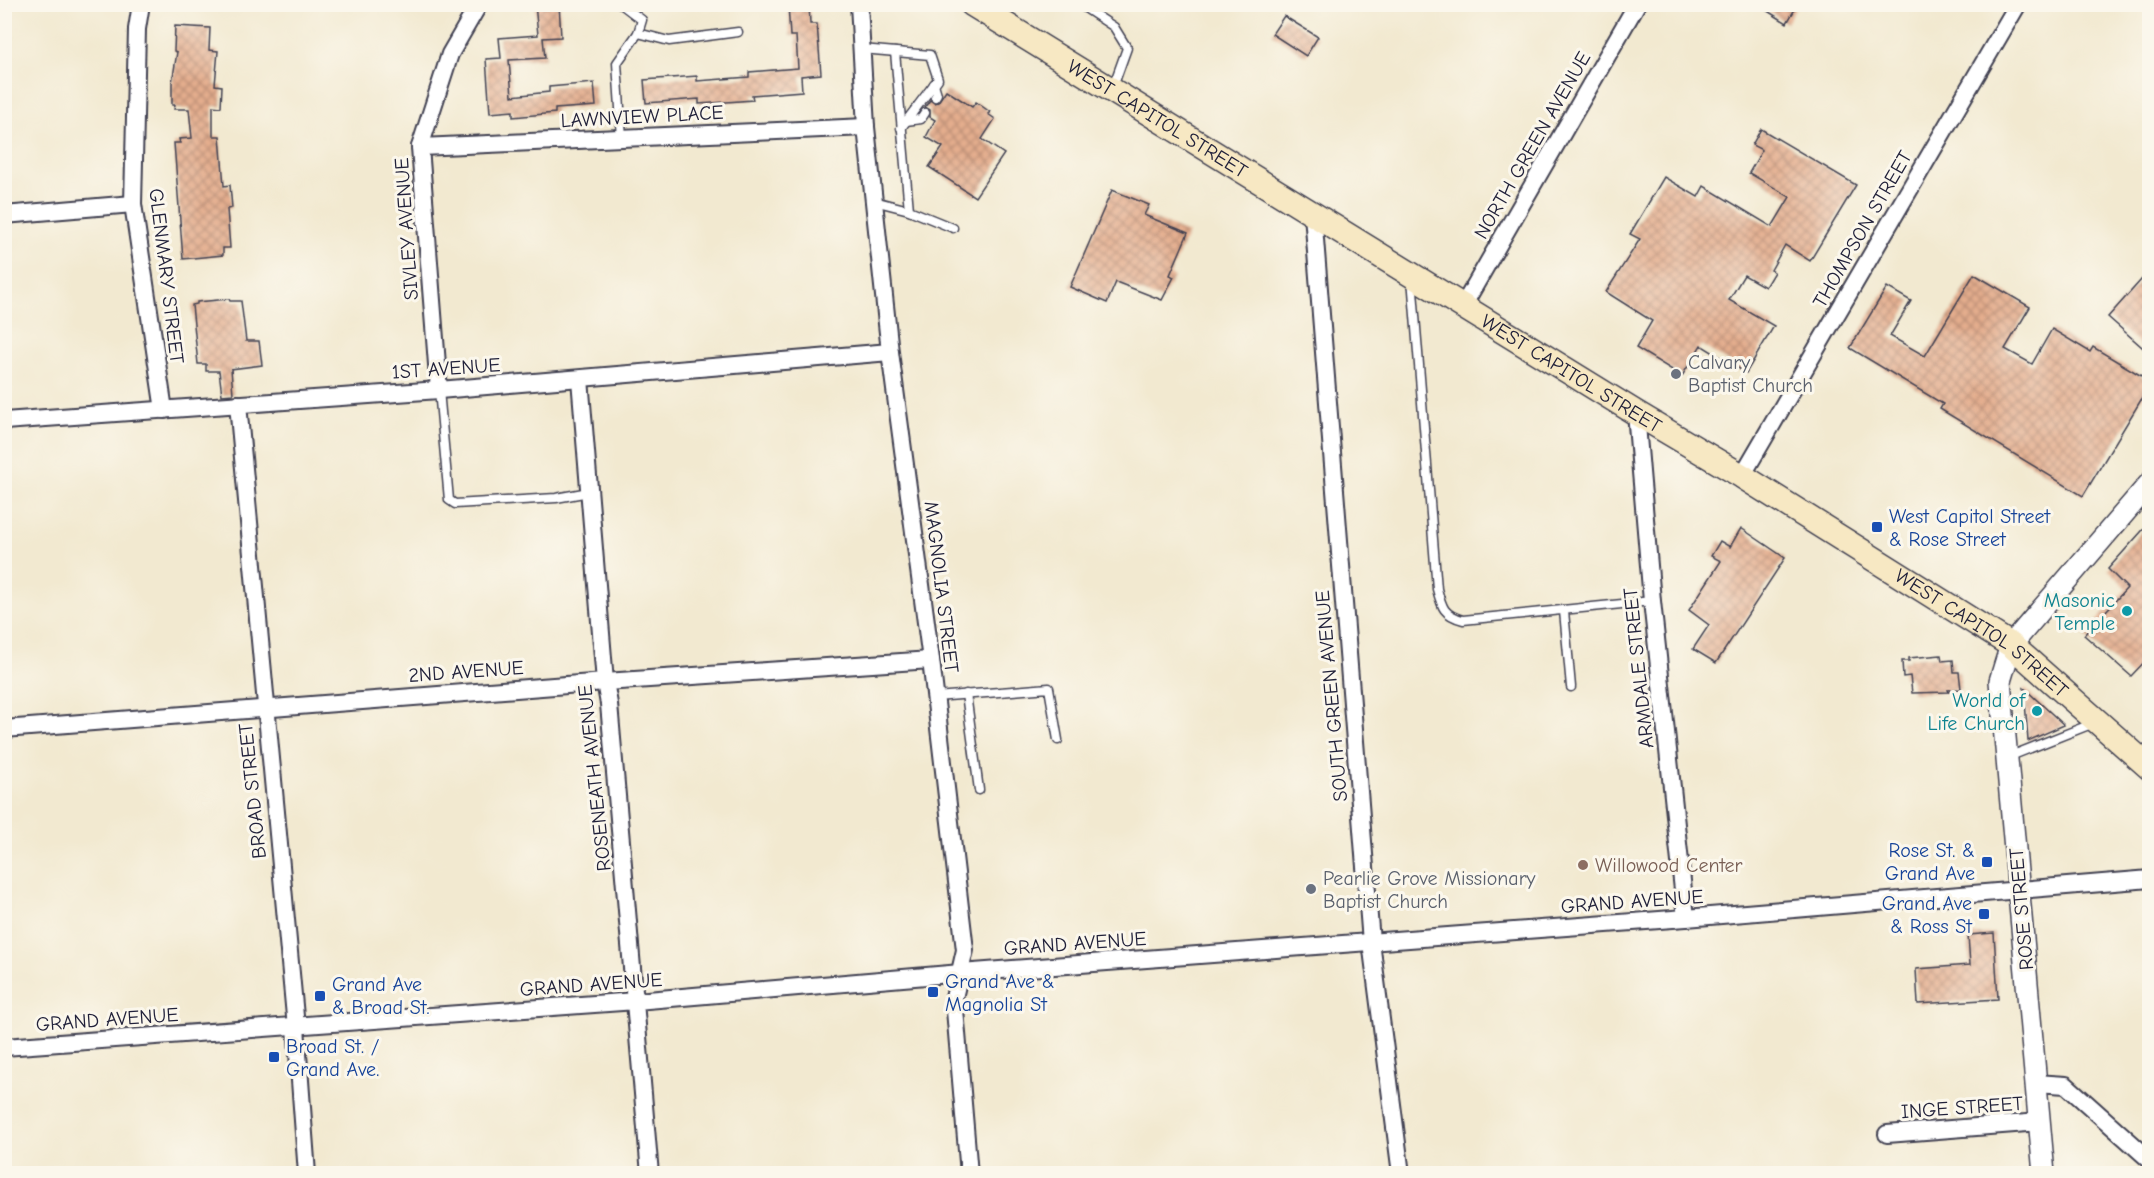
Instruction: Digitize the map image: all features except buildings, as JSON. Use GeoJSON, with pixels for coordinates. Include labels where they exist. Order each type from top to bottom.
{"type":"FeatureCollection","features":[{"type":"Feature","properties":{"kind":"main road","name":"WEST CAPITOL STREET"},"geometry":{"type":"LineString","coordinates":[[972,4],[1742,476],[2011,645],[2150,768]]}},
{"type":"Feature","properties":{"kind":"street","name":"GLENMARY STREET"},"geometry":{"type":"LineString","coordinates":[[141,4],[137,29],[133,204],[164,410]]}},
{"type":"Feature","properties":{"kind":"street","name":"SIVLEY AVENUE"},"geometry":{"type":"LineString","coordinates":[[439,390],[420,147],[450,54],[479,4]]}},
{"type":"Feature","properties":{"kind":"street","name":"MAGNOLIA STREET"},"geometry":{"type":"LineString","coordinates":[[859,4],[866,127],[890,352],[931,660],[965,950],[962,973],[954,998],[969,1173]]}},
{"type":"Feature","properties":{"kind":"street","name":"NORTH GREEN AVENUE"},"geometry":{"type":"LineString","coordinates":[[1463,306],[1637,4]]}},
{"type":"Feature","properties":{"kind":"street","name":"THOMPSON STREET"},"geometry":{"type":"LineString","coordinates":[[1742,476],[2018,4]]}},
{"type":"Feature","properties":{"kind":"street","name":"LAWNVIEW PLACE"},"geometry":{"type":"LineString","coordinates":[[420,147],[866,127]]}},
{"type":"Feature","properties":{"kind":"street"},"geometry":{"type":"LineString","coordinates":[[4,215],[133,204]]}},
{"type":"Feature","properties":{"kind":"street","name":"SOUTH GREEN AVENUE"},"geometry":{"type":"LineString","coordinates":[[1313,214],[1371,942],[1401,1173]]}},
{"type":"Feature","properties":{"kind":"street","name":"1ST AVENUE"},"geometry":{"type":"LineString","coordinates":[[4,421],[439,390],[890,352]]}},
{"type":"Feature","properties":{"kind":"street","name":"ROSENEATH AVENUE"},"geometry":{"type":"LineString","coordinates":[[580,379],[604,682],[609,704],[650,1173]]}},
{"type":"Feature","properties":{"kind":"street","name":"BROAD STREET"},"geometry":{"type":"LineString","coordinates":[[238,404],[296,1027],[307,1173]]}},
{"type":"Feature","properties":{"kind":"street","name":"ARMDALE STREET"},"geometry":{"type":"LineString","coordinates":[[1636,413],[1652,601],[1686,918]]}},
{"type":"Feature","properties":{"kind":"street"},"geometry":{"type":"LineString","coordinates":[[2011,645],[2150,483]]}},
{"type":"Feature","properties":{"kind":"street","name":"ROSE STREET"},"geometry":{"type":"LineString","coordinates":[[2011,645],[2000,681],[2044,1173]]}},
{"type":"Feature","properties":{"kind":"street","name":"2ND AVENUE"},"geometry":{"type":"LineString","coordinates":[[4,729],[604,682],[931,660]]}},
{"type":"Feature","properties":{"kind":"street","name":"GRAND AVENUE"},"geometry":{"type":"LineString","coordinates":[[4,1047],[636,1002],[962,973],[1686,918],[2150,879]]}},
{"type":"Feature","properties":{"kind":"street","name":"INGE STREET"},"geometry":{"type":"LineString","coordinates":[[2036,1083],[2066,1085],[2150,1160]]}},
{"type":"Feature","properties":{"kind":"street","name":"INGE STREET"},"geometry":{"type":"LineString","coordinates":[[1887,1134],[2040,1122]]}},
{"type":"Feature","properties":{"kind":"lane"},"geometry":{"type":"LineString","coordinates":[[621,4],[642,20],[638,33],[617,63],[622,138]]}},
{"type":"Feature","properties":{"kind":"lane"},"geometry":{"type":"LineString","coordinates":[[1079,4],[1114,27],[1128,48],[1112,91]]}},
{"type":"Feature","properties":{"kind":"lane"},"geometry":{"type":"LineString","coordinates":[[638,33],[669,41],[738,32]]}},
{"type":"Feature","properties":{"kind":"lane"},"geometry":{"type":"LineString","coordinates":[[862,49],[930,55],[938,79],[904,125]]}},
{"type":"Feature","properties":{"kind":"lane"},"geometry":{"type":"LineString","coordinates":[[895,52],[904,125],[909,210]]}},
{"type":"Feature","properties":{"kind":"lane"},"geometry":{"type":"LineString","coordinates":[[934,84],[937,94],[935,97]]}},
{"type":"Feature","properties":{"kind":"lane"},"geometry":{"type":"LineString","coordinates":[[904,125],[921,119],[925,113]]}},
{"type":"Feature","properties":{"kind":"lane"},"geometry":{"type":"LineString","coordinates":[[874,201],[909,210],[953,228]]}},
{"type":"Feature","properties":{"kind":"lane"},"geometry":{"type":"LineString","coordinates":[[1412,275],[1436,578],[1441,605],[1450,616],[1463,620],[1652,601]]}},
{"type":"Feature","properties":{"kind":"lane"},"geometry":{"type":"LineString","coordinates":[[439,390],[449,500],[455,504],[556,498],[589,492]]}},
{"type":"Feature","properties":{"kind":"lane"},"geometry":{"type":"LineString","coordinates":[[1564,611],[1571,687]]}},
{"type":"Feature","properties":{"kind":"lane"},"geometry":{"type":"LineString","coordinates":[[935,697],[1049,688],[1058,740]]}},
{"type":"Feature","properties":{"kind":"lane"},"geometry":{"type":"LineString","coordinates":[[966,694],[979,790]]}},
{"type":"Feature","properties":{"kind":"lane"},"geometry":{"type":"LineString","coordinates":[[2007,758],[2097,722]]}},
{"type":"Feature","properties":{"kind":"place","name":"Calvary Baptist Church"},"geometry":{"type":"Point","coordinates":[1676,374]}},
{"type":"Feature","properties":{"kind":"place","name":"West Capitol Street & Rose Street"},"geometry":{"type":"Point","coordinates":[1877,527]}},
{"type":"Feature","properties":{"kind":"place","name":"Masonic Temple"},"geometry":{"type":"Point","coordinates":[2127,611]}},
{"type":"Feature","properties":{"kind":"place","name":"World of Life Church"},"geometry":{"type":"Point","coordinates":[2037,711]}},
{"type":"Feature","properties":{"kind":"place","name":"Rose St. & Grand Ave"},"geometry":{"type":"Point","coordinates":[1987,862]}},
{"type":"Feature","properties":{"kind":"place","name":"Willowood Center"},"geometry":{"type":"Point","coordinates":[1583,865]}},
{"type":"Feature","properties":{"kind":"place","name":"Pearlie Grove Missionary Baptist Church"},"geometry":{"type":"Point","coordinates":[1311,889]}},
{"type":"Feature","properties":{"kind":"place","name":"Grand Ave & Ross St"},"geometry":{"type":"Point","coordinates":[1984,914]}},
{"type":"Feature","properties":{"kind":"place","name":"Grand Ave & Magnolia St"},"geometry":{"type":"Point","coordinates":[933,992]}},
{"type":"Feature","properties":{"kind":"place","name":"Grand Ave & Broad St."},"geometry":{"type":"Point","coordinates":[320,996]}},
{"type":"Feature","properties":{"kind":"place","name":"Broad St. / Grand Ave."},"geometry":{"type":"Point","coordinates":[274,1057]}}]}
